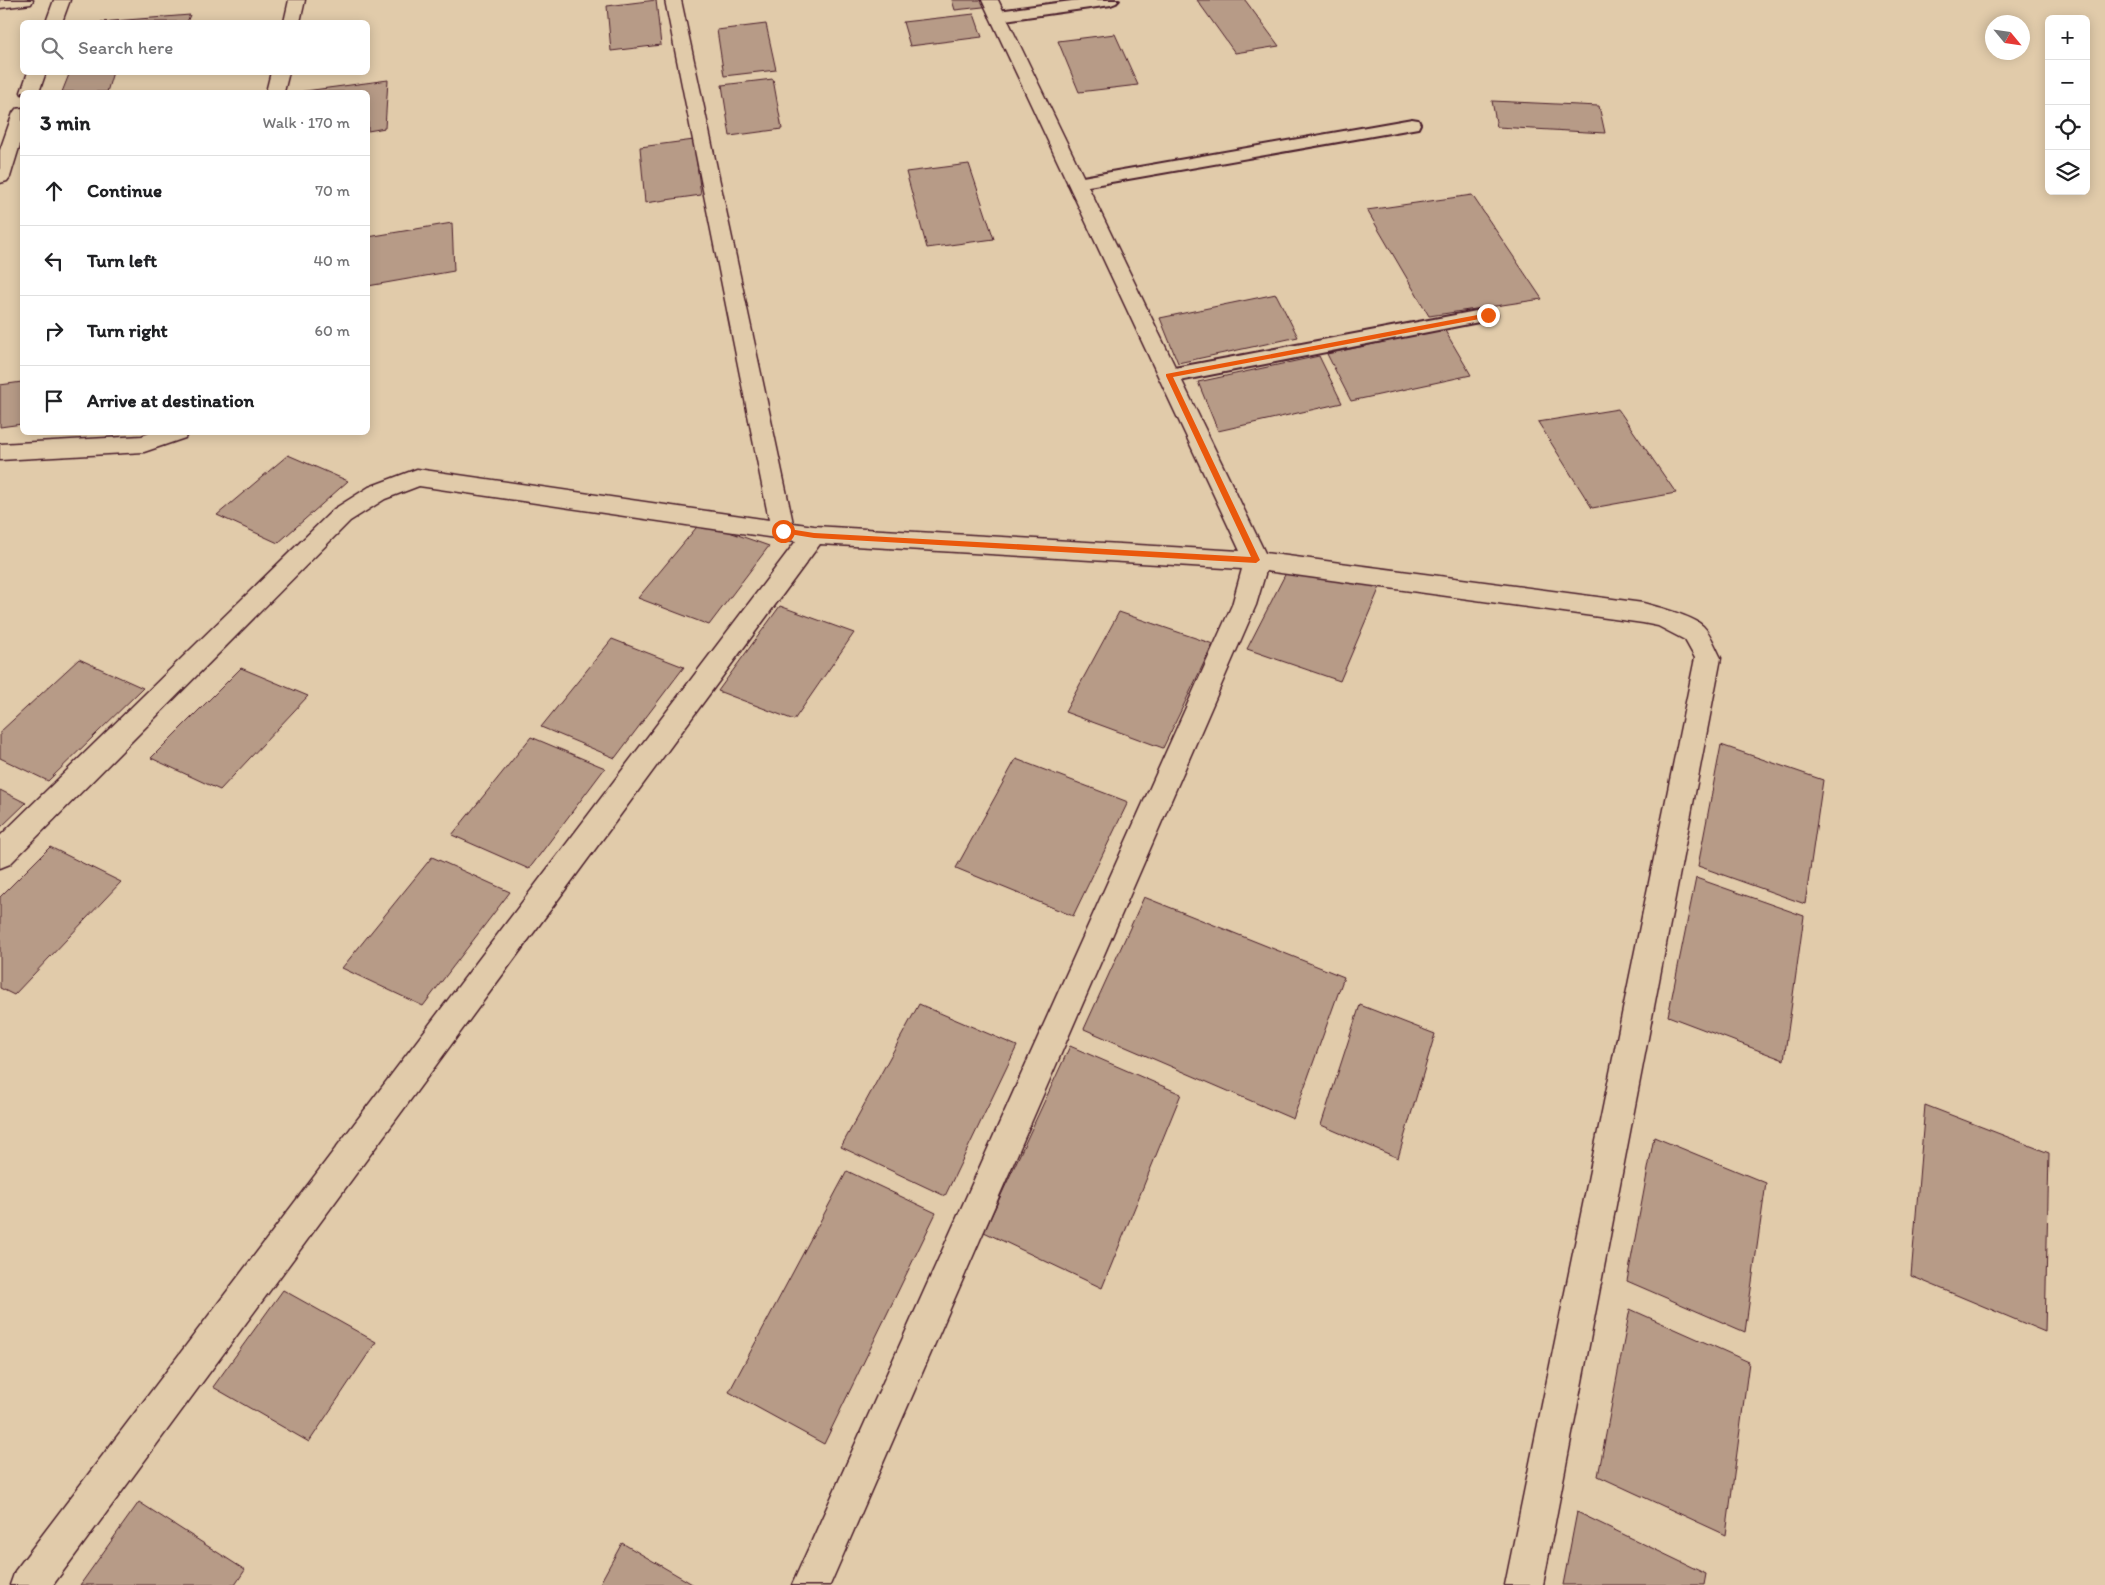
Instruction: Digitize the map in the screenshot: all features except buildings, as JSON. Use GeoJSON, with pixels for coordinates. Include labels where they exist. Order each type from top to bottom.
{"type":"FeatureCollection","features":[{"type":"Feature","properties":{"kind":"street"},"geometry":{"type":"LineString","coordinates":[[0,4],[25,0]]}},
{"type":"Feature","properties":{"kind":"street"},"geometry":{"type":"LineString","coordinates":[[55,20],[62,0]]}},
{"type":"Feature","properties":{"kind":"street"},"geometry":{"type":"LineString","coordinates":[[292,20],[297,0]]}},
{"type":"Feature","properties":{"kind":"street"},"geometry":{"type":"LineString","coordinates":[[673,0],[783,531]]}},
{"type":"Feature","properties":{"kind":"street"},"geometry":{"type":"LineString","coordinates":[[811,1585],[1244,605],[1256,560],[994,8]]}},
{"type":"Feature","properties":{"kind":"street"},"geometry":{"type":"LineString","coordinates":[[31,90],[36,75]]}},
{"type":"Feature","properties":{"kind":"street"},"geometry":{"type":"LineString","coordinates":[[276,90],[279,75]]}},
{"type":"Feature","properties":{"kind":"street"},"geometry":{"type":"LineString","coordinates":[[0,177],[20,119]]}},
{"type":"Feature","properties":{"kind":"street"},"geometry":{"type":"LineString","coordinates":[[0,452],[144,444],[169,435]]}},
{"type":"Feature","properties":{"kind":"street"},"geometry":{"type":"LineString","coordinates":[[0,855],[342,515],[377,493],[417,477],[814,535],[1256,560],[1643,613],[1664,618],[1694,633],[1708,658],[1524,1585]]}},
{"type":"Feature","properties":{"kind":"street"},"geometry":{"type":"LineString","coordinates":[[28,1585],[814,535]]}},
{"type":"Feature","properties":{"kind":"lane"},"geometry":{"type":"LineString","coordinates":[[994,8],[1111,0]]}},
{"type":"Feature","properties":{"kind":"lane"},"geometry":{"type":"LineString","coordinates":[[1077,183],[1412,124]]}},
{"type":"Feature","properties":{"kind":"lane"},"geometry":{"type":"LineString","coordinates":[[1169,376],[1488,315]]}},
{"type":"Feature","properties":{"kind":"route"},"geometry":{"type":"LineString","coordinates":[[783,531],[814,535],[1256,560],[1169,376],[1488,315]]}}]}
